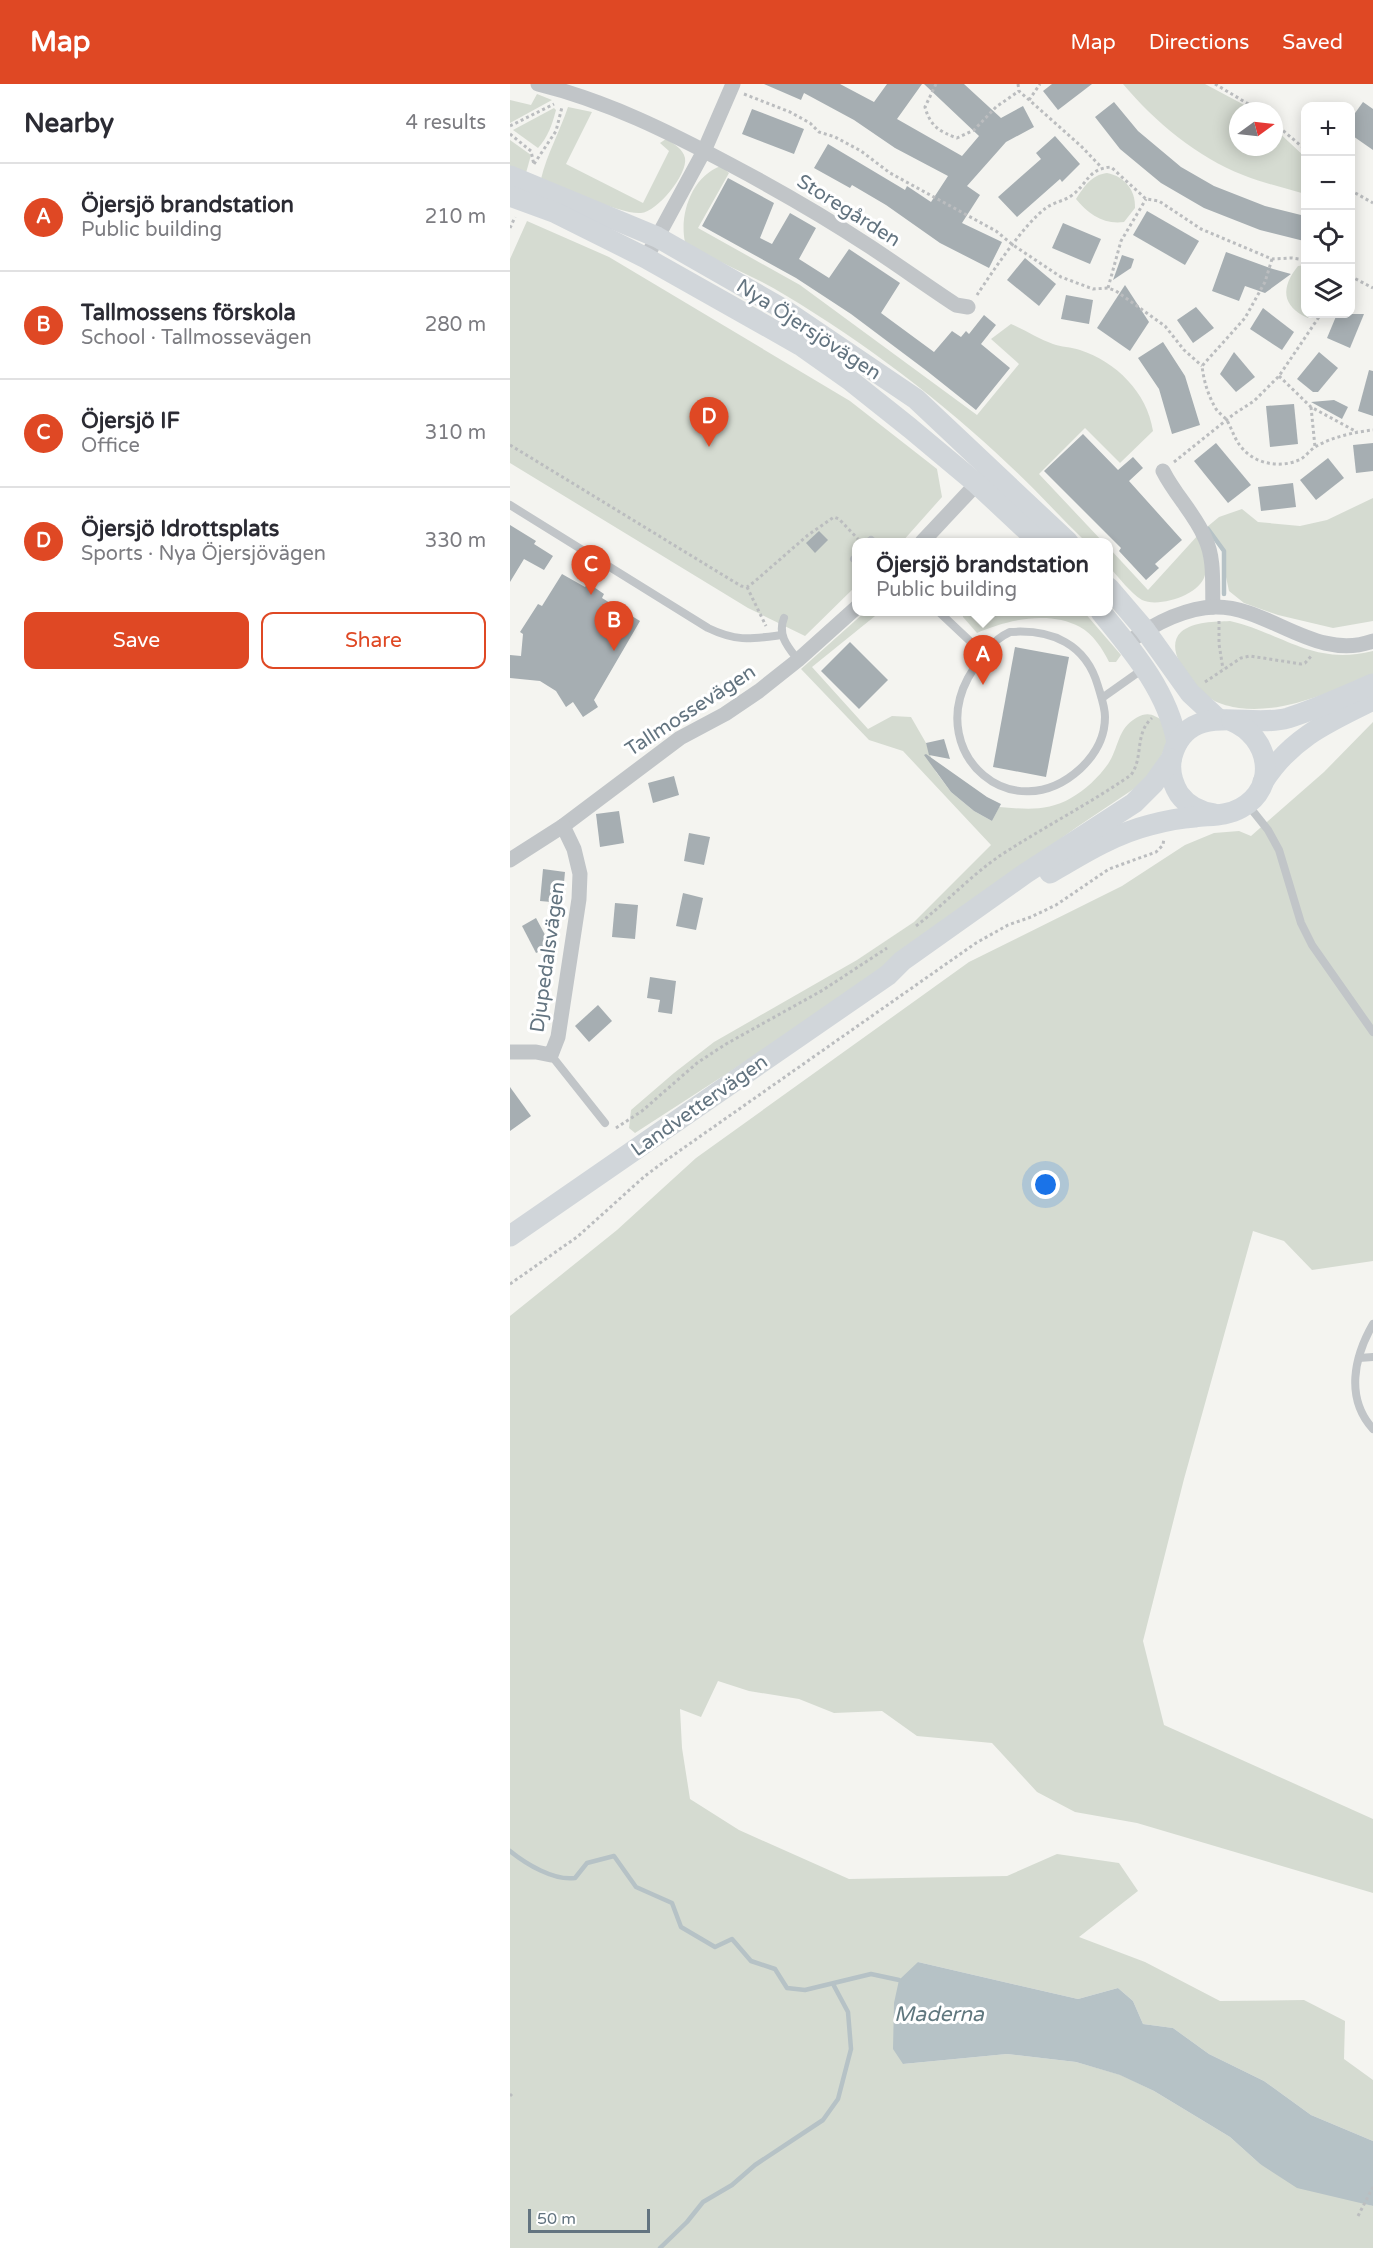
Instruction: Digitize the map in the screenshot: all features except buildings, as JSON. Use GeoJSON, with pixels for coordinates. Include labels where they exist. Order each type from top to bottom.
{"type":"FeatureCollection","features":[{"type":"Feature","properties":{"kind":"street","name":"Storegården"},"geometry":{"type":"LineString","coordinates":[[538,84],[566,87],[704,150],[795,200],[867,244],[956,305],[968,307]]}},
{"type":"Feature","properties":{"kind":"street"},"geometry":{"type":"LineString","coordinates":[[646,258],[704,150],[732,87]]}},
{"type":"Feature","properties":{"kind":"street","name":"Nya Öjersjövägen"},"geometry":{"type":"LineString","coordinates":[[510,176],[657,237],[783,309],[916,399],[1063,538]]}},
{"type":"Feature","properties":{"kind":"street","name":"Nya Öjersjövägen"},"geometry":{"type":"LineString","coordinates":[[514,204],[556,213],[646,258],[808,351],[860,388],[977,484],[1034,538]]}},
{"type":"Feature","properties":{"kind":"street"},"geometry":{"type":"LineString","coordinates":[[926,538],[991,468]]}},
{"type":"Feature","properties":{"kind":"street"},"geometry":{"type":"LineString","coordinates":[[1163,471],[1172,490],[1206,539],[1212,563],[1216,607]]}},
{"type":"Feature","properties":{"kind":"street"},"geometry":{"type":"LineString","coordinates":[[1113,593],[1145,630],[1190,693],[1225,720],[1248,730],[1259,743],[1265,759],[1263,782]]}},
{"type":"Feature","properties":{"kind":"street"},"geometry":{"type":"LineString","coordinates":[[1127,643],[1145,630],[1193,610],[1216,607],[1240,610],[1302,637],[1334,646],[1373,641]]}},
{"type":"Feature","properties":{"kind":"street","name":"Tallmossevägen"},"geometry":{"type":"LineString","coordinates":[[510,860],[563,826],[680,738],[741,704],[798,660],[852,611]]}},
{"type":"Feature","properties":{"kind":"street"},"geometry":{"type":"LineString","coordinates":[[1104,616],[1127,643],[1168,708],[1174,751],[1173,783],[1182,797],[1202,811],[1217,814]]}},
{"type":"Feature","properties":{"kind":"street","name":"Landvettervägen"},"geometry":{"type":"LineString","coordinates":[[510,1236],[888,975],[902,961],[1035,867],[1120,813],[1146,792],[1194,725],[1206,721],[1286,718],[1373,684]]}},
{"type":"Feature","properties":{"kind":"street"},"geometry":{"type":"LineString","coordinates":[[1247,804],[1272,768],[1290,748],[1333,720],[1373,700]]}},
{"type":"Feature","properties":{"kind":"street","name":"Landvettervägen"},"geometry":{"type":"LineString","coordinates":[[888,975],[907,968],[1017,892],[1128,831],[1162,822],[1233,812],[1247,804]]}},
{"type":"Feature","properties":{"kind":"street","name":"Djupedalsvägen"},"geometry":{"type":"LineString","coordinates":[[510,1052],[536,1052],[551,1055],[563,1016],[579,899],[580,874],[574,849],[563,826]]}},
{"type":"Feature","properties":{"kind":"lane"},"geometry":{"type":"LineString","coordinates":[[510,505],[727,637],[739,639],[782,635]]}},
{"type":"Feature","properties":{"kind":"lane"},"geometry":{"type":"LineString","coordinates":[[943,616],[973,644],[982,656]]}},
{"type":"Feature","properties":{"kind":"lane"},"geometry":{"type":"LineString","coordinates":[[784,618],[781,625],[782,635],[786,645],[798,660]]}},
{"type":"Feature","properties":{"kind":"lane"},"geometry":{"type":"LineString","coordinates":[[1010,632],[1043,634],[1062,640],[1081,652],[1095,675],[1102,698],[1105,716],[1103,735],[1096,750],[1071,777],[1036,792],[1018,791],[1000,786],[984,776],[971,762],[962,746],[957,728],[957,709],[962,691],[982,656],[999,637],[1010,632]]}},
{"type":"Feature","properties":{"kind":"lane"},"geometry":{"type":"LineString","coordinates":[[1102,698],[1144,668]]}},
{"type":"Feature","properties":{"kind":"lane"},"geometry":{"type":"LineString","coordinates":[[1247,804],[1268,830],[1280,850],[1294,903],[1312,945],[1373,1032]]}},
{"type":"Feature","properties":{"kind":"lane"},"geometry":{"type":"LineString","coordinates":[[551,1055],[604,1124]]}},
{"type":"Feature","properties":{"kind":"lane"},"geometry":{"type":"LineString","coordinates":[[1373,1324],[1359,1358],[1355,1383],[1357,1405],[1373,1429]]}},
{"type":"Feature","properties":{"kind":"lane"},"geometry":{"type":"LineString","coordinates":[[1359,1358],[1373,1357]]}},
{"type":"Feature","properties":{"kind":"path"},"geometry":{"type":"LineString","coordinates":[[936,84],[925,107],[928,119],[940,132],[957,138],[974,130],[996,107],[1019,91]]}},
{"type":"Feature","properties":{"kind":"path"},"geometry":{"type":"LineString","coordinates":[[1018,84],[1019,91],[1081,146],[1102,168]]}},
{"type":"Feature","properties":{"kind":"path"},"geometry":{"type":"LineString","coordinates":[[1029,100],[1040,84]]}},
{"type":"Feature","properties":{"kind":"path"},"geometry":{"type":"LineString","coordinates":[[1215,84],[1245,102]]}},
{"type":"Feature","properties":{"kind":"path"},"geometry":{"type":"LineString","coordinates":[[732,87],[789,112],[810,123],[819,132],[835,137],[861,151],[890,173],[996,231],[1061,277],[1093,289],[1108,288],[1116,291],[1156,319],[1202,366],[1205,386],[1217,411],[1227,420],[1230,430],[1241,447],[1253,458],[1267,463],[1301,459],[1316,447],[1358,432],[1373,430]]}},
{"type":"Feature","properties":{"kind":"path"},"geometry":{"type":"LineString","coordinates":[[510,126],[556,103],[563,102],[555,131],[534,164],[531,151],[510,134]]}},
{"type":"Feature","properties":{"kind":"path"},"geometry":{"type":"LineString","coordinates":[[1283,131],[1301,147]]}},
{"type":"Feature","properties":{"kind":"path"},"geometry":{"type":"LineString","coordinates":[[968,307],[1013,245],[1046,208],[1072,195],[1086,178],[1102,168],[1111,167],[1146,199],[1159,201],[1201,229],[1272,259],[1301,259]]}},
{"type":"Feature","properties":{"kind":"path"},"geometry":{"type":"LineString","coordinates":[[1355,193],[1373,203]]}},
{"type":"Feature","properties":{"kind":"path"},"geometry":{"type":"LineString","coordinates":[[1108,288],[1121,241],[1146,199]]}},
{"type":"Feature","properties":{"kind":"path"},"geometry":{"type":"LineString","coordinates":[[510,228],[514,204]]}},
{"type":"Feature","properties":{"kind":"path"},"geometry":{"type":"LineString","coordinates":[[1202,366],[1245,318],[1265,282],[1272,259]]}},
{"type":"Feature","properties":{"kind":"path"},"geometry":{"type":"LineString","coordinates":[[1355,279],[1373,288]]}},
{"type":"Feature","properties":{"kind":"path"},"geometry":{"type":"LineString","coordinates":[[1163,471],[1254,401],[1279,376],[1317,318]]}},
{"type":"Feature","properties":{"kind":"path"},"geometry":{"type":"LineString","coordinates":[[1279,376],[1311,407],[1358,432]]}},
{"type":"Feature","properties":{"kind":"path"},"geometry":{"type":"LineString","coordinates":[[1311,407],[1316,447]]}},
{"type":"Feature","properties":{"kind":"path"},"geometry":{"type":"LineString","coordinates":[[510,445],[741,586],[747,587],[808,535],[834,518],[839,519],[856,538]]}},
{"type":"Feature","properties":{"kind":"path"},"geometry":{"type":"LineString","coordinates":[[747,587],[770,637]]}},
{"type":"Feature","properties":{"kind":"path"},"geometry":{"type":"LineString","coordinates":[[1216,607],[1223,669]]}},
{"type":"Feature","properties":{"kind":"path"},"geometry":{"type":"LineString","coordinates":[[1198,687],[1241,658],[1250,656],[1295,664],[1305,663],[1321,642]]}},
{"type":"Feature","properties":{"kind":"path"},"geometry":{"type":"LineString","coordinates":[[912,929],[940,908],[969,879],[1000,856],[1131,775],[1138,762],[1140,737],[1150,720],[1157,714]]}},
{"type":"Feature","properties":{"kind":"path"},"geometry":{"type":"LineString","coordinates":[[1131,775],[1146,792]]}},
{"type":"Feature","properties":{"kind":"path"},"geometry":{"type":"LineString","coordinates":[[510,1284],[577,1237],[665,1161],[976,943],[1008,925],[1056,905],[1108,869],[1156,852],[1163,845],[1162,822]]}},
{"type":"Feature","properties":{"kind":"path"},"geometry":{"type":"LineString","coordinates":[[604,1124],[610,1129],[629,1120],[698,1063],[726,1044],[823,990],[894,943]]}},
{"type":"Feature","properties":{"kind":"path"},"geometry":{"type":"LineString","coordinates":[[1358,2216],[1373,2187]]}},
{"type":"Feature","properties":{"kind":"shaded area"},"geometry":{"type":"Polygon","coordinates":[[[1123,84],[1205,84],[1239,102],[1229,102],[1229,156],[1283,156],[1283,136],[1301,153],[1301,193],[1251,178],[1209,159],[1163,125],[1123,84]]]}},
{"type":"Feature","properties":{"kind":"shaded area"},"geometry":{"type":"Polygon","coordinates":[[[537,94],[552,100],[510,123],[510,100],[531,105],[537,94]]]}},
{"type":"Feature","properties":{"kind":"shaded area"},"geometry":{"type":"Polygon","coordinates":[[[568,107],[592,112],[566,164],[643,203],[669,151],[660,143],[666,139],[680,149],[685,158],[685,165],[677,182],[655,206],[641,213],[620,210],[541,179],[568,107]]]}},
{"type":"Feature","properties":{"kind":"shaded area"},"geometry":{"type":"Polygon","coordinates":[[[554,108],[556,110],[551,126],[538,148],[513,130],[554,108]]]}},
{"type":"Feature","properties":{"kind":"shaded area"},"geometry":{"type":"Polygon","coordinates":[[[510,140],[531,155],[526,173],[510,166],[510,140]]]}},
{"type":"Feature","properties":{"kind":"shaded area"},"geometry":{"type":"Polygon","coordinates":[[[721,166],[729,173],[698,228],[800,285],[977,415],[1019,364],[991,339],[1011,324],[1042,340],[1093,355],[1106,362],[1128,380],[1144,404],[1153,431],[1120,463],[1085,428],[1039,474],[1099,538],[1082,538],[983,441],[930,396],[873,353],[785,295],[685,242],[684,220],[690,197],[702,178],[721,166]]]}},
{"type":"Feature","properties":{"kind":"shaded area"},"geometry":{"type":"Polygon","coordinates":[[[1107,173],[1124,181],[1133,195],[1135,208],[1124,222],[1103,220],[1076,199],[1092,179],[1107,173]]]}},
{"type":"Feature","properties":{"kind":"shaded area"},"geometry":{"type":"Polygon","coordinates":[[[527,221],[609,257],[850,401],[937,469],[942,497],[906,538],[852,538],[852,590],[805,636],[748,608],[510,463],[510,259],[527,221]]]}},
{"type":"Feature","properties":{"kind":"shaded area"},"geometry":{"type":"Polygon","coordinates":[[[1298,266],[1301,266],[1301,314],[1288,302],[1286,295],[1289,281],[1298,266]]]}},
{"type":"Feature","properties":{"kind":"shaded area"},"geometry":{"type":"Polygon","coordinates":[[[1373,498],[1373,621],[1333,628],[1278,615],[1244,603],[1229,591],[1225,551],[1207,527],[1219,517],[1242,509],[1258,522],[1300,526],[1327,520],[1373,498]]]}},
{"type":"Feature","properties":{"kind":"shaded area"},"geometry":{"type":"Polygon","coordinates":[[[1199,534],[1206,570],[1202,582],[1187,594],[1168,601],[1149,602],[1138,597],[1113,571],[1113,552],[1148,590],[1199,534]]]}},
{"type":"Feature","properties":{"kind":"shaded area"},"geometry":{"type":"Polygon","coordinates":[[[861,616],[875,616],[812,667],[868,729],[892,716],[911,717],[926,743],[936,772],[951,792],[974,811],[992,821],[999,807],[1045,808],[1071,798],[1081,791],[1108,764],[1125,728],[1140,716],[1151,715],[1165,722],[1169,740],[1150,778],[1077,827],[808,1021],[635,1133],[629,1128],[631,1110],[674,1073],[714,1042],[857,960],[914,922],[991,845],[903,751],[869,740],[801,669],[861,616]]]}},
{"type":"Feature","properties":{"kind":"shaded area"},"geometry":{"type":"Polygon","coordinates":[[[1087,616],[1121,655],[1116,662],[1109,662],[1089,633],[1068,622],[1055,619],[1028,619],[1001,624],[977,633],[963,617],[1087,616]]]}},
{"type":"Feature","properties":{"kind":"shaded area"},"geometry":{"type":"Polygon","coordinates":[[[1230,621],[1315,652],[1352,655],[1373,651],[1373,675],[1308,700],[1273,708],[1239,708],[1219,703],[1198,688],[1184,669],[1175,649],[1176,640],[1186,628],[1205,623],[1230,621]]]}},
{"type":"Feature","properties":{"kind":"shaded area"},"geometry":{"type":"Polygon","coordinates":[[[1373,722],[1373,1261],[1312,1270],[1284,1241],[1253,1231],[1184,1479],[1143,1641],[1164,1725],[1373,1819],[1373,1893],[1137,1823],[1075,1812],[1037,1792],[992,1743],[917,1736],[882,1711],[834,1713],[799,1699],[749,1691],[718,1681],[701,1717],[680,1709],[682,1748],[690,1799],[739,1830],[849,1879],[1007,1876],[1057,1854],[1119,1863],[1138,1891],[1079,1937],[1145,1962],[1220,2001],[1304,2000],[1345,2021],[1344,2059],[1373,2080],[1373,2141],[1311,2115],[1264,2081],[1209,2054],[1173,2028],[1143,2024],[1133,2001],[1118,1988],[1078,1999],[918,1962],[903,2064],[1007,2054],[1076,2062],[1121,2075],[1154,2091],[1230,2137],[1260,2164],[1373,2206],[1373,2248],[510,2248],[510,1316],[617,1230],[696,1158],[969,962],[1122,886],[1185,845],[1214,833],[1239,831],[1251,836],[1324,772],[1373,722]]]}},
{"type":"Feature","properties":{"kind":"water","name":"Maderna"},"geometry":{"type":"Polygon","coordinates":[[[918,1962],[1078,1999],[1118,1988],[1133,2001],[1143,2024],[1173,2028],[1209,2054],[1264,2081],[1311,2115],[1373,2141],[1373,2206],[1297,2188],[1260,2164],[1230,2137],[1154,2091],[1120,2075],[1076,2062],[1007,2054],[903,2064],[893,2049],[894,2003],[899,1980],[918,1962]]]}},
{"type":"Feature","properties":{"kind":"waterway"},"geometry":{"type":"LineString","coordinates":[[1208,529],[1224,551],[1224,594]]}},
{"type":"Feature","properties":{"kind":"waterway"},"geometry":{"type":"LineString","coordinates":[[510,1851],[549,1874],[567,1878],[575,1878],[587,1863],[614,1856],[636,1887],[672,1903],[681,1927],[715,1947],[732,1939],[751,1961],[775,1969],[787,1988],[805,1990],[871,1974],[899,1980]]}},
{"type":"Feature","properties":{"kind":"waterway"},"geometry":{"type":"LineString","coordinates":[[660,2248],[687,2222],[703,2202],[732,2185],[755,2165],[823,2120],[838,2099],[851,2049],[848,2012],[833,1984]]}},
{"type":"Feature","properties":{"kind":"place","name":"Öjersjö Idrottsplats"},"geometry":{"type":"Point","coordinates":[709,447]}},
{"type":"Feature","properties":{"kind":"place","name":"Öjersjö IF"},"geometry":{"type":"Point","coordinates":[591,595]}},
{"type":"Feature","properties":{"kind":"place","name":"Tallmossens förskola"},"geometry":{"type":"Point","coordinates":[614,651]}},
{"type":"Feature","properties":{"kind":"place","name":"Öjersjö brandstation"},"geometry":{"type":"Point","coordinates":[983,685]}}]}
